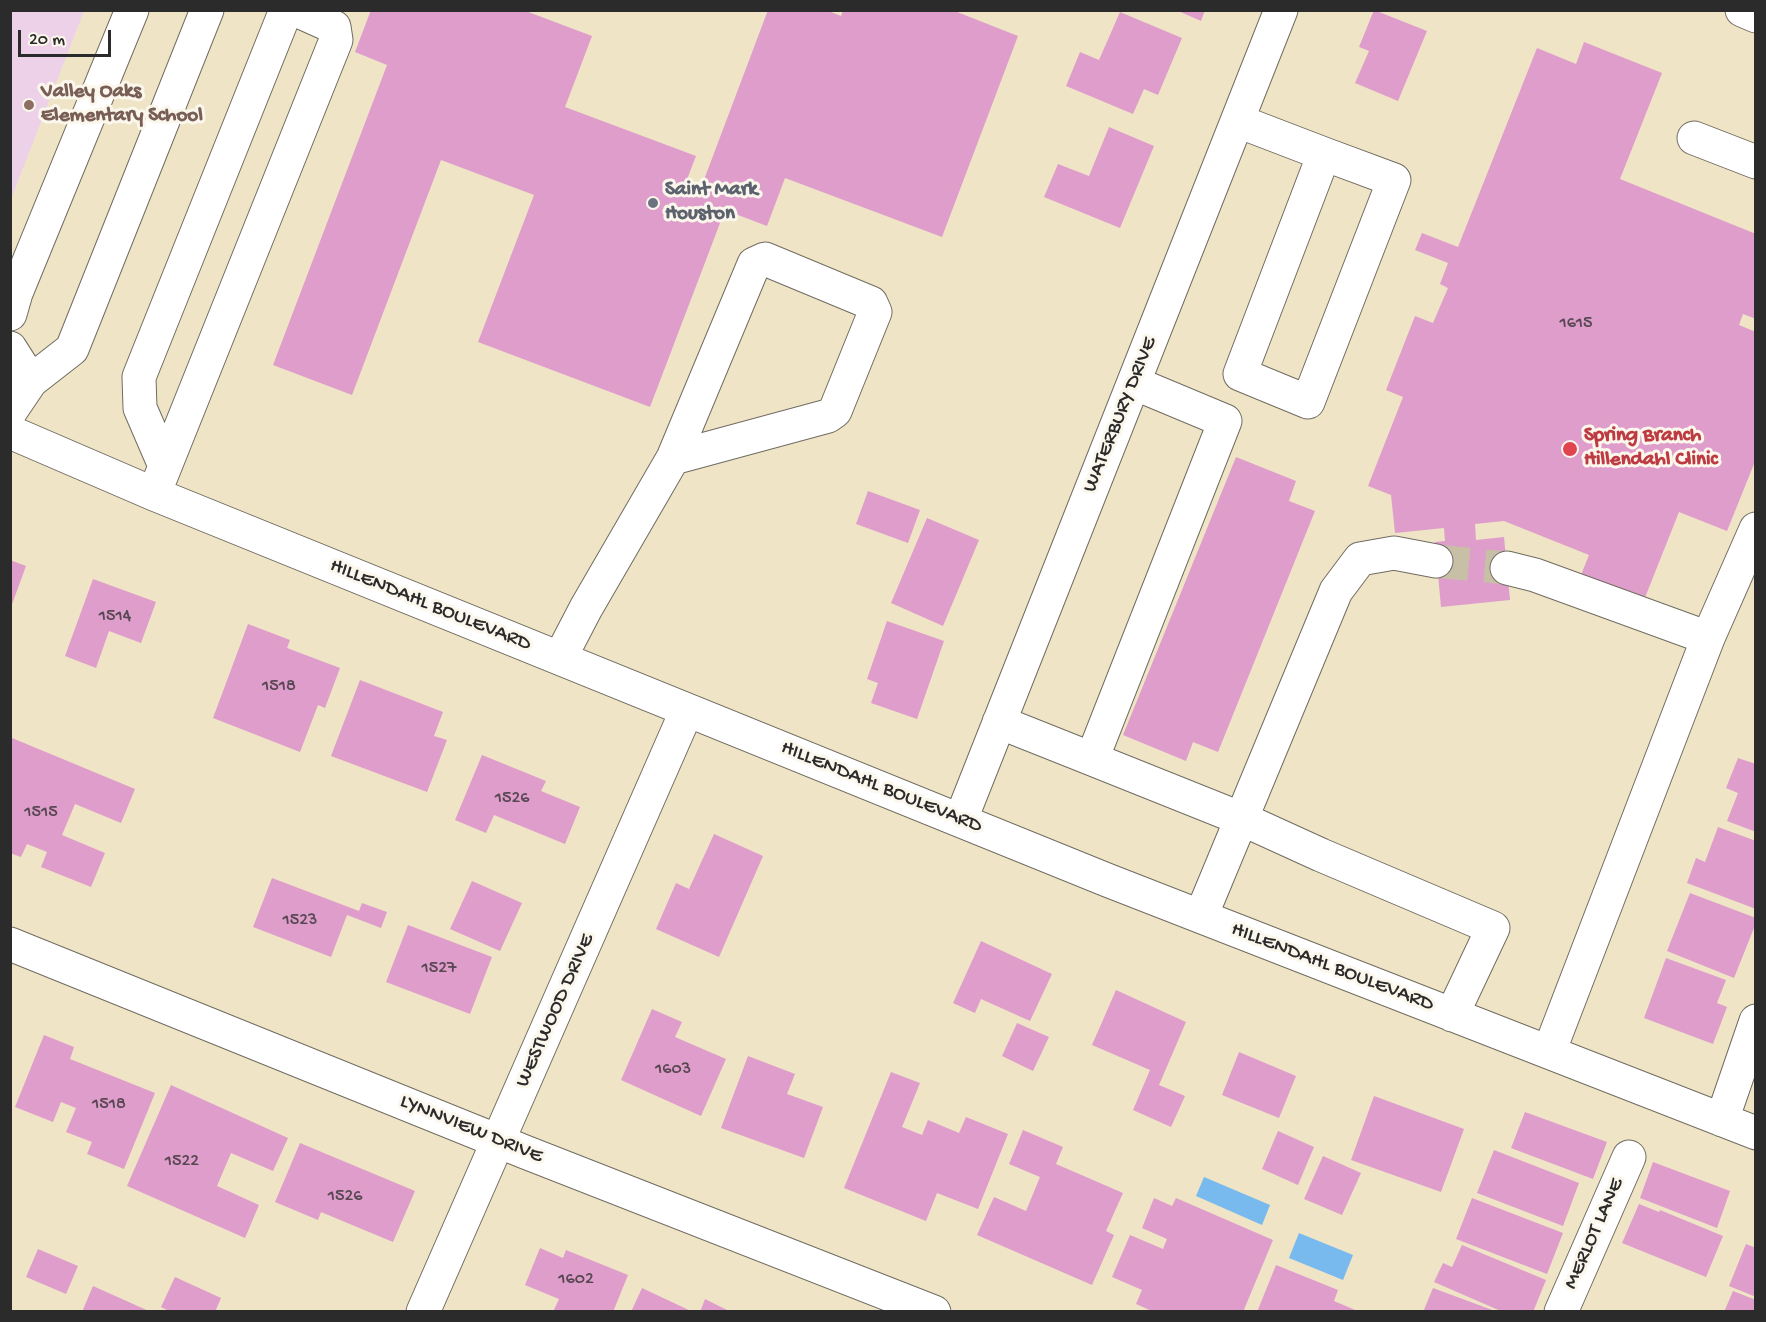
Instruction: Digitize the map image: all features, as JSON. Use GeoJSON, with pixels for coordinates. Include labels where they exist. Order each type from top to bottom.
{"type":"FeatureCollection","features":[{"type":"Feature","properties":{"kind":"street"},"geometry":{"type":"LineString","coordinates":[[10,314],[16,293],[132,10]]}},
{"type":"Feature","properties":{"kind":"street"},"geometry":{"type":"LineString","coordinates":[[10,412],[31,381],[72,349],[207,10]]}},
{"type":"Feature","properties":{"kind":"street"},"geometry":{"type":"LineString","coordinates":[[159,480],[140,408],[139,377],[286,10]]}},
{"type":"Feature","properties":{"kind":"street"},"geometry":{"type":"LineString","coordinates":[[159,480],[336,40],[334,27],[296,10]]}},
{"type":"Feature","properties":{"kind":"street","name":"WATERBURY DRIVE"},"geometry":{"type":"LineString","coordinates":[[961,819],[1281,10]]}},
{"type":"Feature","properties":{"kind":"street"},"geometry":{"type":"LineString","coordinates":[[1742,10],[1755,16]]}},
{"type":"Feature","properties":{"kind":"street"},"geometry":{"type":"LineString","coordinates":[[1238,121],[1394,180],[1308,402],[1240,374],[1324,154]]}},
{"type":"Feature","properties":{"kind":"street"},"geometry":{"type":"LineString","coordinates":[[1695,138],[1755,162]]}},
{"type":"Feature","properties":{"kind":"street"},"geometry":{"type":"LineString","coordinates":[[560,658],[586,608],[673,458],[754,264],[765,259],[871,303],[875,312],[836,411],[828,416],[673,458]]}},
{"type":"Feature","properties":{"kind":"street"},"geometry":{"type":"LineString","coordinates":[[10,348],[31,381]]}},
{"type":"Feature","properties":{"kind":"street"},"geometry":{"type":"LineString","coordinates":[[1092,759],[1225,421],[1134,383]]}},
{"type":"Feature","properties":{"kind":"street","name":"HILLENDAHL BOULEVARD"},"geometry":{"type":"LineString","coordinates":[[10,432],[159,480],[560,658],[687,710],[1201,916],[1755,1132]]}},
{"type":"Feature","properties":{"kind":"street"},"geometry":{"type":"LineString","coordinates":[[1549,1052],[1708,638],[1755,530]]}},
{"type":"Feature","properties":{"kind":"street"},"geometry":{"type":"LineString","coordinates":[[1201,916],[1336,591],[1360,559],[1394,553],[1436,561]]}},
{"type":"Feature","properties":{"kind":"street"},"geometry":{"type":"LineString","coordinates":[[1507,568],[1534,575],[1708,638]]}},
{"type":"Feature","properties":{"kind":"street","name":"WESTWOOD DRIVE"},"geometry":{"type":"LineString","coordinates":[[423,1311],[687,710]]}},
{"type":"Feature","properties":{"kind":"street"},"geometry":{"type":"LineString","coordinates":[[999,722],[1242,819],[1493,928],[1452,1015]]}},
{"type":"Feature","properties":{"kind":"street","name":"LYNNVIEW DRIVE"},"geometry":{"type":"LineString","coordinates":[[10,944],[499,1141],[934,1311]]}},
{"type":"Feature","properties":{"kind":"street"},"geometry":{"type":"LineString","coordinates":[[1722,1120],[1755,1022]]}},
{"type":"Feature","properties":{"kind":"street","name":"MERLOT LANE"},"geometry":{"type":"LineString","coordinates":[[1561,1311],[1629,1157]]}},
{"type":"Feature","properties":{"kind":"shaded area","name":"Valley Oaks Elementary School"},"geometry":{"type":"Polygon","coordinates":[[[10,11],[84,11],[11,199],[10,11]]]}},
{"type":"Feature","properties":{"kind":"water"},"geometry":{"type":"Polygon","coordinates":[[[1204,1177],[1270,1205],[1262,1225],[1196,1196],[1204,1177]]]}},
{"type":"Feature","properties":{"kind":"water"},"geometry":{"type":"Polygon","coordinates":[[[1299,1233],[1353,1255],[1343,1280],[1289,1258],[1299,1233]]]}},
{"type":"Feature","properties":{"kind":"building","name":"Saint Mark Houston"},"geometry":{"type":"Polygon","coordinates":[[[371,10],[523,10],[592,36],[565,107],[696,156],[684,187],[699,193],[768,10],[826,10],[841,16],[843,10],[952,10],[1018,36],[942,237],[785,178],[767,226],[725,210],[650,407],[478,342],[534,195],[441,160],[352,395],[273,365],[387,65],[355,52],[371,10]]]}},
{"type":"Feature","properties":{"kind":"building"},"geometry":{"type":"Polygon","coordinates":[[[1176,10],[1205,10],[1201,21],[1176,10]]]}},
{"type":"Feature","properties":{"kind":"building"},"geometry":{"type":"Polygon","coordinates":[[[1374,10],[1427,31],[1398,101],[1355,83],[1369,51],[1359,47],[1374,10]]]}},
{"type":"Feature","properties":{"kind":"building"},"geometry":{"type":"Polygon","coordinates":[[[1120,12],[1182,38],[1158,95],[1144,89],[1133,114],[1066,86],[1080,52],[1099,60],[1120,12]]]}},
{"type":"Feature","properties":{"kind":"building"},"geometry":{"type":"Polygon","coordinates":[[[1584,42],[1662,73],[1620,179],[1756,234],[1756,319],[1743,314],[1739,325],[1756,332],[1756,459],[1727,531],[1679,512],[1644,600],[1581,575],[1589,555],[1504,521],[1475,524],[1476,540],[1504,537],[1510,600],[1441,607],[1435,542],[1445,541],[1444,528],[1395,533],[1391,495],[1368,486],[1403,397],[1386,390],[1415,316],[1433,323],[1448,288],[1440,284],[1448,263],[1415,250],[1422,233],[1458,247],[1537,48],[1576,64],[1584,42]]]}},
{"type":"Feature","properties":{"kind":"building"},"geometry":{"type":"Polygon","coordinates":[[[1109,127],[1154,146],[1120,228],[1044,197],[1058,164],[1089,176],[1109,127]]]}},
{"type":"Feature","properties":{"kind":"building"},"geometry":{"type":"Polygon","coordinates":[[[1236,457],[1296,481],[1289,501],[1315,511],[1218,752],[1193,742],[1186,761],[1123,735],[1236,457]]]}},
{"type":"Feature","properties":{"kind":"building"},"geometry":{"type":"Polygon","coordinates":[[[868,491],[920,510],[908,543],[856,524],[868,491]]]}},
{"type":"Feature","properties":{"kind":"building"},"geometry":{"type":"Polygon","coordinates":[[[927,518],[979,540],[943,626],[891,603],[927,518]]]}},
{"type":"Feature","properties":{"kind":"building"},"geometry":{"type":"Polygon","coordinates":[[[10,560],[26,566],[11,607],[10,607],[10,560]]]}},
{"type":"Feature","properties":{"kind":"building"},"geometry":{"type":"Polygon","coordinates":[[[93,579],[156,602],[141,643],[109,631],[96,668],[65,656],[93,579]]]}},
{"type":"Feature","properties":{"kind":"building"},"geometry":{"type":"Polygon","coordinates":[[[887,621],[944,641],[917,719],[871,703],[878,683],[867,679],[887,621]]]}},
{"type":"Feature","properties":{"kind":"building"},"geometry":{"type":"Polygon","coordinates":[[[248,624],[290,640],[287,648],[340,668],[325,708],[318,705],[300,752],[213,718],[248,624]]]}},
{"type":"Feature","properties":{"kind":"building"},"geometry":{"type":"Polygon","coordinates":[[[360,680],[443,712],[434,736],[447,740],[427,792],[331,756],[360,680]]]}},
{"type":"Feature","properties":{"kind":"building"},"geometry":{"type":"Polygon","coordinates":[[[12,738],[135,789],[121,823],[75,804],[62,835],[105,853],[91,887],[41,867],[47,852],[27,844],[21,857],[10,853],[12,738]]]}},
{"type":"Feature","properties":{"kind":"building"},"geometry":{"type":"Polygon","coordinates":[[[482,755],[546,781],[541,791],[580,807],[565,844],[494,815],[486,833],[455,820],[482,755]]]}},
{"type":"Feature","properties":{"kind":"building"},"geometry":{"type":"Polygon","coordinates":[[[1738,758],[1756,764],[1756,832],[1727,821],[1738,793],[1726,788],[1738,758]]]}},
{"type":"Feature","properties":{"kind":"building"},"geometry":{"type":"Polygon","coordinates":[[[1718,827],[1756,841],[1756,909],[1687,883],[1696,858],[1705,862],[1718,827]]]}},
{"type":"Feature","properties":{"kind":"building"},"geometry":{"type":"Polygon","coordinates":[[[714,834],[763,856],[719,957],[656,929],[676,883],[689,889],[714,834]]]}},
{"type":"Feature","properties":{"kind":"building"},"geometry":{"type":"Polygon","coordinates":[[[272,878],[359,911],[362,903],[387,912],[381,928],[347,915],[331,957],[253,927],[272,878]]]}},
{"type":"Feature","properties":{"kind":"building"},"geometry":{"type":"Polygon","coordinates":[[[472,881],[522,903],[500,951],[450,929],[472,881]]]}},
{"type":"Feature","properties":{"kind":"building"},"geometry":{"type":"Polygon","coordinates":[[[1690,893],[1756,918],[1734,978],[1667,951],[1690,893]]]}},
{"type":"Feature","properties":{"kind":"building"},"geometry":{"type":"Polygon","coordinates":[[[408,925],[492,957],[470,1014],[386,982],[408,925]]]}},
{"type":"Feature","properties":{"kind":"building"},"geometry":{"type":"Polygon","coordinates":[[[981,941],[1052,974],[1030,1021],[981,999],[975,1013],[953,1003],[981,941]]]}},
{"type":"Feature","properties":{"kind":"building"},"geometry":{"type":"Polygon","coordinates":[[[1666,958],[1726,980],[1717,1003],[1727,1007],[1713,1044],[1644,1018],[1666,958]]]}},
{"type":"Feature","properties":{"kind":"building"},"geometry":{"type":"Polygon","coordinates":[[[1116,990],[1186,1022],[1159,1085],[1185,1096],[1171,1127],[1133,1110],[1150,1070],[1092,1045],[1116,990]]]}},
{"type":"Feature","properties":{"kind":"building"},"geometry":{"type":"Polygon","coordinates":[[[652,1009],[682,1022],[675,1037],[726,1059],[701,1116],[621,1080],[652,1009]]]}},
{"type":"Feature","properties":{"kind":"building"},"geometry":{"type":"Polygon","coordinates":[[[1017,1023],[1049,1037],[1033,1071],[1002,1056],[1017,1023]]]}},
{"type":"Feature","properties":{"kind":"building"},"geometry":{"type":"Polygon","coordinates":[[[44,1035],[74,1047],[70,1059],[155,1093],[124,1169],[87,1154],[92,1142],[66,1132],[76,1108],[61,1102],[53,1122],[15,1107],[44,1035]]]}},
{"type":"Feature","properties":{"kind":"building"},"geometry":{"type":"Polygon","coordinates":[[[1239,1052],[1296,1076],[1279,1118],[1222,1095],[1239,1052]]]}},
{"type":"Feature","properties":{"kind":"building"},"geometry":{"type":"Polygon","coordinates":[[[748,1056],[795,1074],[787,1094],[823,1107],[804,1158],[721,1128],[748,1056]]]}},
{"type":"Feature","properties":{"kind":"building"},"geometry":{"type":"Polygon","coordinates":[[[891,1072],[920,1083],[902,1127],[922,1135],[928,1120],[959,1133],[966,1117],[1008,1134],[978,1209],[937,1193],[926,1221],[844,1188],[891,1072]]]}},
{"type":"Feature","properties":{"kind":"building"},"geometry":{"type":"Polygon","coordinates":[[[171,1085],[288,1138],[273,1171],[231,1153],[217,1186],[259,1205],[245,1238],[127,1186],[171,1085]]]}},
{"type":"Feature","properties":{"kind":"building"},"geometry":{"type":"Polygon","coordinates":[[[1374,1096],[1464,1129],[1441,1192],[1351,1160],[1374,1096]]]}},
{"type":"Feature","properties":{"kind":"building"},"geometry":{"type":"Polygon","coordinates":[[[1525,1112],[1607,1142],[1593,1179],[1511,1148],[1525,1112]]]}},
{"type":"Feature","properties":{"kind":"building"},"geometry":{"type":"Polygon","coordinates":[[[1023,1130],[1063,1147],[1056,1164],[1123,1193],[1106,1231],[1114,1235],[1092,1285],[977,1235],[994,1197],[1026,1211],[1040,1177],[1009,1164],[1023,1130]]]}},
{"type":"Feature","properties":{"kind":"building"},"geometry":{"type":"Polygon","coordinates":[[[1278,1131],[1314,1147],[1298,1185],[1262,1169],[1278,1131]]]}},
{"type":"Feature","properties":{"kind":"building"},"geometry":{"type":"Polygon","coordinates":[[[300,1143],[415,1191],[393,1242],[321,1212],[318,1220],[275,1202],[300,1143]]]}},
{"type":"Feature","properties":{"kind":"building"},"geometry":{"type":"Polygon","coordinates":[[[1494,1150],[1579,1183],[1563,1226],[1477,1193],[1494,1150]]]}},
{"type":"Feature","properties":{"kind":"building"},"geometry":{"type":"Polygon","coordinates":[[[1323,1156],[1361,1173],[1342,1215],[1304,1199],[1323,1156]]]}},
{"type":"Feature","properties":{"kind":"building"},"geometry":{"type":"Polygon","coordinates":[[[1653,1162],[1730,1191],[1717,1228],[1640,1198],[1653,1162]]]}},
{"type":"Feature","properties":{"kind":"building"},"geometry":{"type":"Polygon","coordinates":[[[1154,1198],[1172,1206],[1176,1198],[1273,1240],[1243,1312],[1154,1312],[1136,1304],[1142,1290],[1112,1277],[1130,1235],[1163,1249],[1167,1239],[1142,1228],[1154,1198]]]}},
{"type":"Feature","properties":{"kind":"building"},"geometry":{"type":"Polygon","coordinates":[[[1472,1198],[1563,1233],[1547,1274],[1456,1239],[1472,1198]]]}},
{"type":"Feature","properties":{"kind":"building"},"geometry":{"type":"Polygon","coordinates":[[[1639,1204],[1659,1212],[1660,1210],[1723,1236],[1706,1277],[1622,1243],[1639,1204]]]}},
{"type":"Feature","properties":{"kind":"building"},"geometry":{"type":"Polygon","coordinates":[[[1746,1244],[1756,1248],[1756,1297],[1729,1286],[1746,1244]]]}},
{"type":"Feature","properties":{"kind":"building"},"geometry":{"type":"Polygon","coordinates":[[[1462,1245],[1546,1280],[1533,1312],[1503,1312],[1434,1282],[1443,1263],[1452,1267],[1462,1245]]]}},
{"type":"Feature","properties":{"kind":"building"},"geometry":{"type":"Polygon","coordinates":[[[540,1248],[563,1258],[566,1250],[628,1275],[613,1312],[553,1312],[559,1299],[525,1285],[540,1248]]]}},
{"type":"Feature","properties":{"kind":"building"},"geometry":{"type":"Polygon","coordinates":[[[38,1249],[78,1266],[66,1294],[26,1277],[38,1249]]]}},
{"type":"Feature","properties":{"kind":"building"},"geometry":{"type":"Polygon","coordinates":[[[1276,1265],[1338,1290],[1334,1301],[1360,1312],[1257,1312],[1276,1265]]]}},
{"type":"Feature","properties":{"kind":"building"},"geometry":{"type":"Polygon","coordinates":[[[175,1277],[221,1298],[215,1312],[171,1312],[161,1307],[175,1277]]]}},
{"type":"Feature","properties":{"kind":"building"},"geometry":{"type":"Polygon","coordinates":[[[93,1286],[151,1312],[82,1312],[93,1286]]]}},
{"type":"Feature","properties":{"kind":"building"},"geometry":{"type":"Polygon","coordinates":[[[642,1288],[693,1312],[631,1312],[642,1288]]]}},
{"type":"Feature","properties":{"kind":"building"},"geometry":{"type":"Polygon","coordinates":[[[1433,1288],[1495,1311],[1495,1312],[1423,1312],[1433,1288]]]}},
{"type":"Feature","properties":{"kind":"building"},"geometry":{"type":"Polygon","coordinates":[[[1733,1291],[1756,1300],[1756,1312],[1724,1312],[1733,1291]]]}},
{"type":"Feature","properties":{"kind":"building"},"geometry":{"type":"Polygon","coordinates":[[[705,1299],[731,1312],[700,1312],[705,1299]]]}},
{"type":"Feature","properties":{"kind":"tunnel"},"geometry":{"type":"LineString","coordinates":[[1436,561],[1507,568]]}},
{"type":"Feature","properties":{"kind":"place","name":"Valley Oaks Elementary School"},"geometry":{"type":"Point","coordinates":[29,105]}},
{"type":"Feature","properties":{"kind":"place","name":"Saint Mark Houston"},"geometry":{"type":"Point","coordinates":[653,203]}},
{"type":"Feature","properties":{"kind":"place","name":"Spring Branch Hillendahl Clinic"},"geometry":{"type":"Point","coordinates":[1570,449]}}]}
